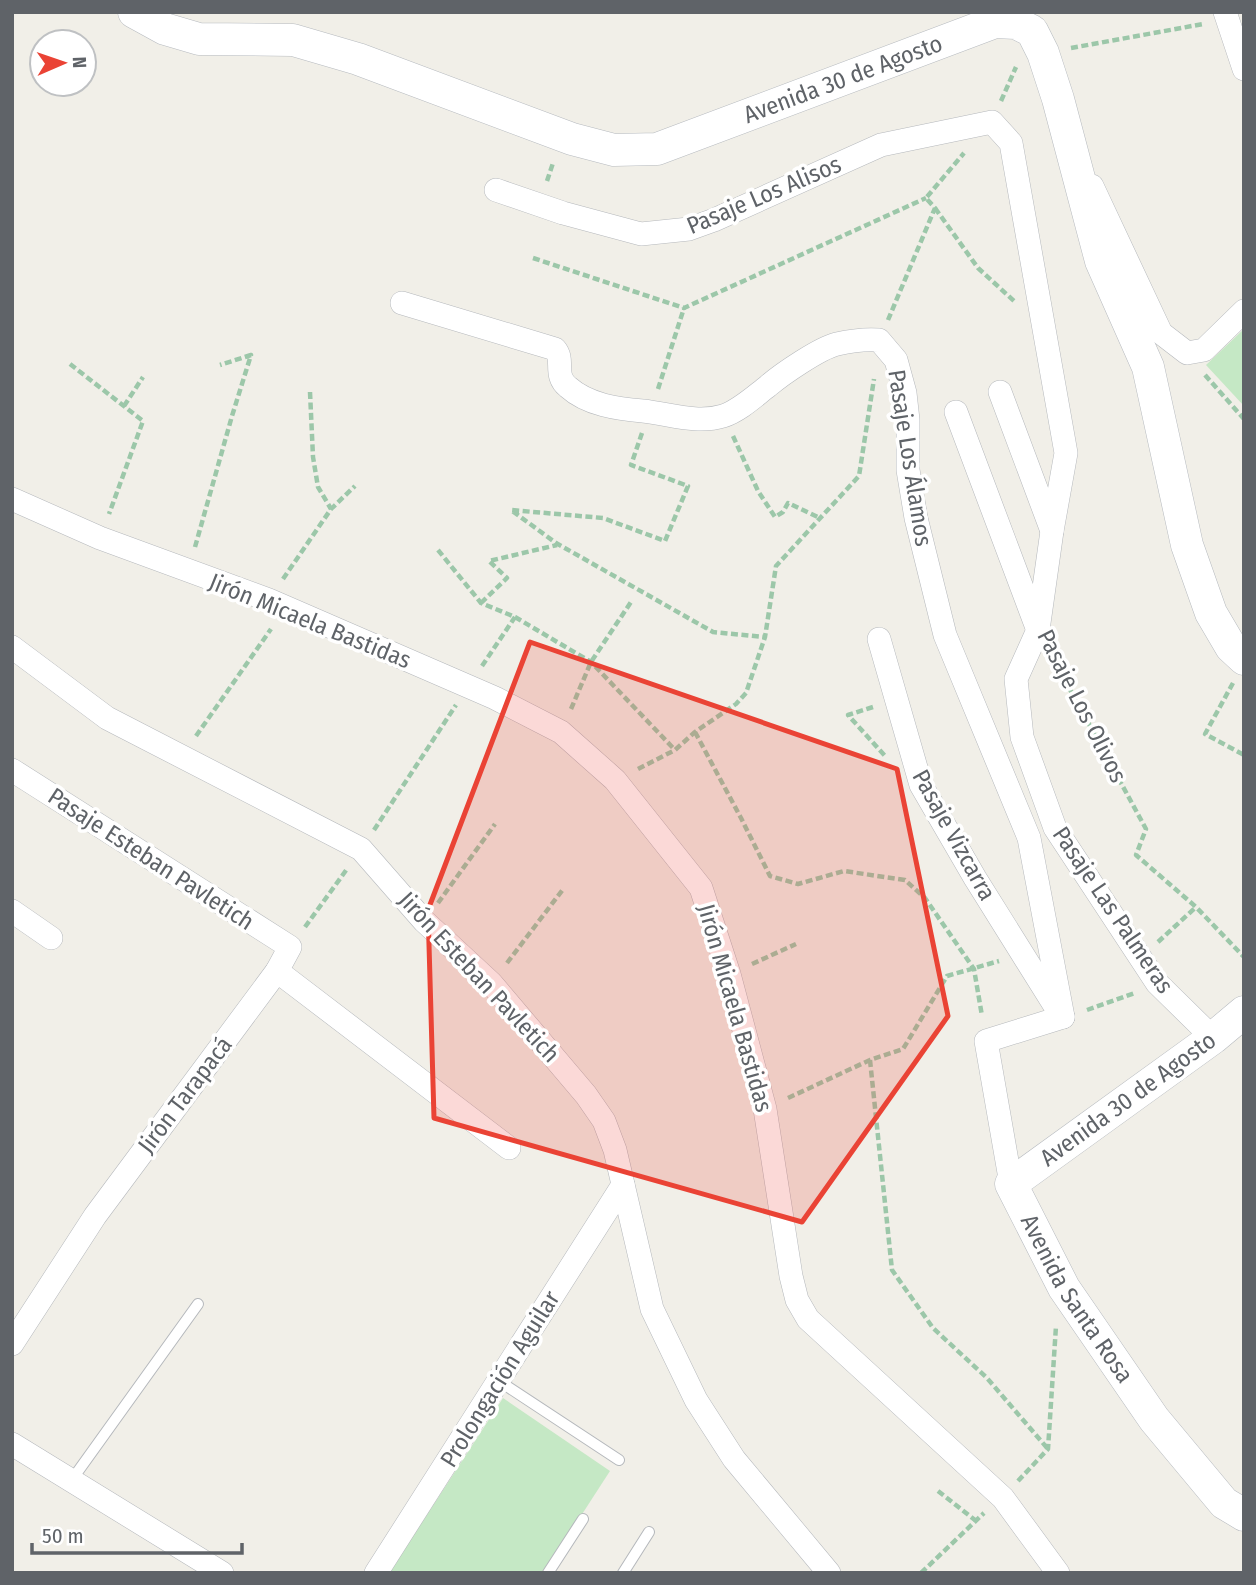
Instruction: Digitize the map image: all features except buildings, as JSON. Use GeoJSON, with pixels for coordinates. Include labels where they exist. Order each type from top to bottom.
{"type":"FeatureCollection","features":[{"type":"Feature","properties":{"kind":"street","name":"Avenida 30 de Agosto"},"geometry":{"type":"LineString","coordinates":[[134,12],[165,29],[199,39],[293,40],[358,59],[563,136],[614,149],[657,149],[995,22],[1016,23],[1037,42]]}},
{"type":"Feature","properties":{"kind":"street"},"geometry":{"type":"LineString","coordinates":[[1227,16],[1244,69]]}},
{"type":"Feature","properties":{"kind":"street"},"geometry":{"type":"LineString","coordinates":[[1037,42],[1058,99],[1101,261],[1148,367],[1187,545],[1211,613],[1240,667]]}},
{"type":"Feature","properties":{"kind":"street","name":"Pasaje Los Alisos"},"geometry":{"type":"LineString","coordinates":[[496,190],[564,213],[640,234],[689,229],[881,145],[992,121]]}},
{"type":"Feature","properties":{"kind":"street","name":"Pasaje Los Olivos"},"geometry":{"type":"LineString","coordinates":[[992,121],[1011,143],[1066,453],[1038,630]]}},
{"type":"Feature","properties":{"kind":"street"},"geometry":{"type":"LineString","coordinates":[[1066,132],[1161,332],[1187,353],[1204,350],[1244,311]]}},
{"type":"Feature","properties":{"kind":"street","name":"Pasaje Los Álamos"},"geometry":{"type":"LineString","coordinates":[[402,303],[555,349],[560,357],[559,374],[565,386],[613,408],[690,419],[724,416],[746,403],[777,378],[834,344],[879,340],[896,360],[905,393],[908,470],[916,518],[945,635],[1028,838],[1063,1017]]}},
{"type":"Feature","properties":{"kind":"street"},"geometry":{"type":"LineString","coordinates":[[1000,392],[1052,531]]}},
{"type":"Feature","properties":{"kind":"street"},"geometry":{"type":"LineString","coordinates":[[956,412],[1038,630]]}},
{"type":"Feature","properties":{"kind":"street","name":"Jirón Micaela Bastidas"},"geometry":{"type":"LineString","coordinates":[[12,499],[100,538],[277,604],[495,698],[561,732],[615,780],[701,888],[729,974],[765,1109],[796,1300],[808,1318],[1003,1498],[1058,1573]]}},
{"type":"Feature","properties":{"kind":"street","name":"Pasaje Las Palmeras"},"geometry":{"type":"LineString","coordinates":[[1038,630],[1016,679],[1022,737],[1055,828],[1157,983],[1213,1038]]}},
{"type":"Feature","properties":{"kind":"street","name":"Pasaje Vizcarra"},"geometry":{"type":"LineString","coordinates":[[879,639],[921,785],[975,878],[1063,1017]]}},
{"type":"Feature","properties":{"kind":"street","name":"Jirón Esteban Pavletich"},"geometry":{"type":"LineString","coordinates":[[12,647],[107,718],[361,849],[424,921],[491,983],[586,1094],[604,1121],[615,1150],[652,1309],[696,1399],[734,1459],[829,1573]]}},
{"type":"Feature","properties":{"kind":"street","name":"Pasaje Esteban Pavletich"},"geometry":{"type":"LineString","coordinates":[[12,770],[290,947]]}},
{"type":"Feature","properties":{"kind":"street"},"geometry":{"type":"LineString","coordinates":[[12,911],[51,938]]}},
{"type":"Feature","properties":{"kind":"street","name":"Jirón Tarapacá"},"geometry":{"type":"LineString","coordinates":[[12,1344],[95,1216],[277,971],[290,947]]}},
{"type":"Feature","properties":{"kind":"street"},"geometry":{"type":"LineString","coordinates":[[277,971],[509,1149]]}},
{"type":"Feature","properties":{"kind":"street","name":"Avenida 30 de Agosto"},"geometry":{"type":"LineString","coordinates":[[1011,1184],[1213,1038],[1244,1012]]}},
{"type":"Feature","properties":{"kind":"street"},"geometry":{"type":"LineString","coordinates":[[986,1041],[1063,1017]]}},
{"type":"Feature","properties":{"kind":"street","name":"Avenida Santa Rosa"},"geometry":{"type":"LineString","coordinates":[[986,1041],[1011,1184],[1064,1288],[1154,1419],[1224,1503],[1244,1515]]}},
{"type":"Feature","properties":{"kind":"street","name":"Prolongación Aguilar"},"geometry":{"type":"LineString","coordinates":[[376,1573],[623,1185]]}},
{"type":"Feature","properties":{"kind":"street"},"geometry":{"type":"LineString","coordinates":[[12,1444],[222,1573]]}},
{"type":"Feature","properties":{"kind":"lane"},"geometry":{"type":"LineString","coordinates":[[71,1482],[198,1304]]}},
{"type":"Feature","properties":{"kind":"lane"},"geometry":{"type":"LineString","coordinates":[[499,1381],[619,1460]]}},
{"type":"Feature","properties":{"kind":"lane"},"geometry":{"type":"LineString","coordinates":[[548,1573],[583,1519]]}},
{"type":"Feature","properties":{"kind":"lane"},"geometry":{"type":"LineString","coordinates":[[623,1573],[649,1532]]}},
{"type":"Feature","properties":{"kind":"path"},"geometry":{"type":"LineString","coordinates":[[533,258],[684,308],[926,198],[992,121],[1037,42],[1227,16]]}},
{"type":"Feature","properties":{"kind":"path"},"geometry":{"type":"LineString","coordinates":[[563,136],[546,184],[567,199],[564,213]]}},
{"type":"Feature","properties":{"kind":"path"},"geometry":{"type":"LineString","coordinates":[[926,198],[978,268],[1046,330]]}},
{"type":"Feature","properties":{"kind":"path"},"geometry":{"type":"LineString","coordinates":[[615,780],[675,750],[736,704],[746,693],[765,637],[776,566],[859,476],[879,340],[935,208]]}},
{"type":"Feature","properties":{"kind":"path"},"geometry":{"type":"LineString","coordinates":[[684,308],[631,465],[688,486],[665,541],[603,518],[511,510],[557,544],[713,632],[765,637]]}},
{"type":"Feature","properties":{"kind":"path"},"geometry":{"type":"LineString","coordinates":[[189,572],[251,355],[220,365]]}},
{"type":"Feature","properties":{"kind":"path"},"geometry":{"type":"LineString","coordinates":[[70,364],[143,421],[100,538]]}},
{"type":"Feature","properties":{"kind":"path"},"geometry":{"type":"LineString","coordinates":[[124,406],[143,377]]}},
{"type":"Feature","properties":{"kind":"path"},"geometry":{"type":"LineString","coordinates":[[310,392],[313,457],[318,487],[331,509]]}},
{"type":"Feature","properties":{"kind":"path"},"geometry":{"type":"LineString","coordinates":[[724,416],[758,491],[775,517],[783,512],[788,503],[820,518]]}},
{"type":"Feature","properties":{"kind":"path"},"geometry":{"type":"LineString","coordinates":[[181,757],[277,604],[331,509],[355,486]]}},
{"type":"Feature","properties":{"kind":"path"},"geometry":{"type":"LineString","coordinates":[[481,603],[507,578],[489,561],[557,544]]}},
{"type":"Feature","properties":{"kind":"path"},"geometry":{"type":"LineString","coordinates":[[438,550],[481,603],[515,617],[591,662],[675,750]]}},
{"type":"Feature","properties":{"kind":"path"},"geometry":{"type":"LineString","coordinates":[[561,732],[591,662],[631,602]]}},
{"type":"Feature","properties":{"kind":"path"},"geometry":{"type":"LineString","coordinates":[[290,947],[361,849],[515,617]]}},
{"type":"Feature","properties":{"kind":"path","name":"Pasaje Los Olivos"},"geometry":{"type":"LineString","coordinates":[[1038,630],[1146,829],[1136,855],[1196,907],[1244,957]]}},
{"type":"Feature","properties":{"kind":"path"},"geometry":{"type":"LineString","coordinates":[[1240,667],[1205,734],[1244,755]]}},
{"type":"Feature","properties":{"kind":"path"},"geometry":{"type":"LineString","coordinates":[[695,733],[770,876],[798,884],[844,871],[905,880],[925,898],[974,969],[986,1041]]}},
{"type":"Feature","properties":{"kind":"path"},"geometry":{"type":"LineString","coordinates":[[424,921],[495,824]]}},
{"type":"Feature","properties":{"kind":"path"},"geometry":{"type":"LineString","coordinates":[[491,983],[564,888]]}},
{"type":"Feature","properties":{"kind":"path"},"geometry":{"type":"LineString","coordinates":[[1141,958],[1196,907]]}},
{"type":"Feature","properties":{"kind":"path"},"geometry":{"type":"LineString","coordinates":[[729,974],[796,944]]}},
{"type":"Feature","properties":{"kind":"path"},"geometry":{"type":"LineString","coordinates":[[765,1109],[870,1060],[903,1049],[947,976],[974,969]]}},
{"type":"Feature","properties":{"kind":"path"},"geometry":{"type":"LineString","coordinates":[[1063,1017],[1109,1004],[1157,983]]}},
{"type":"Feature","properties":{"kind":"path"},"geometry":{"type":"LineString","coordinates":[[870,1060],[892,1270],[933,1328],[987,1378],[1048,1449]]}},
{"type":"Feature","properties":{"kind":"path"},"geometry":{"type":"LineString","coordinates":[[921,1573],[975,1520],[1003,1498],[1048,1449],[1054,1339],[1064,1288]]}},
{"type":"Feature","properties":{"kind":"path"},"geometry":{"type":"LineString","coordinates":[[938,1491],[975,1520]]}},
{"type":"Feature","properties":{"kind":"path"},"geometry":{"type":"LineString","coordinates":[[926,1568],[931,1573]]}},
{"type":"Feature","properties":{"kind":"highlighted area"},"geometry":{"type":"Polygon","coordinates":[[[530,642],[897,769],[948,1016],[802,1222],[434,1118],[428,910],[530,642]]]}},
{"type":"Feature","properties":{"kind":"green space"},"geometry":{"type":"Polygon","coordinates":[[[1244,329],[1244,406],[1206,365],[1244,329]]]}},
{"type":"Feature","properties":{"kind":"green space"},"geometry":{"type":"Polygon","coordinates":[[[503,1398],[610,1471],[544,1573],[389,1573],[503,1398]]]}}]}
